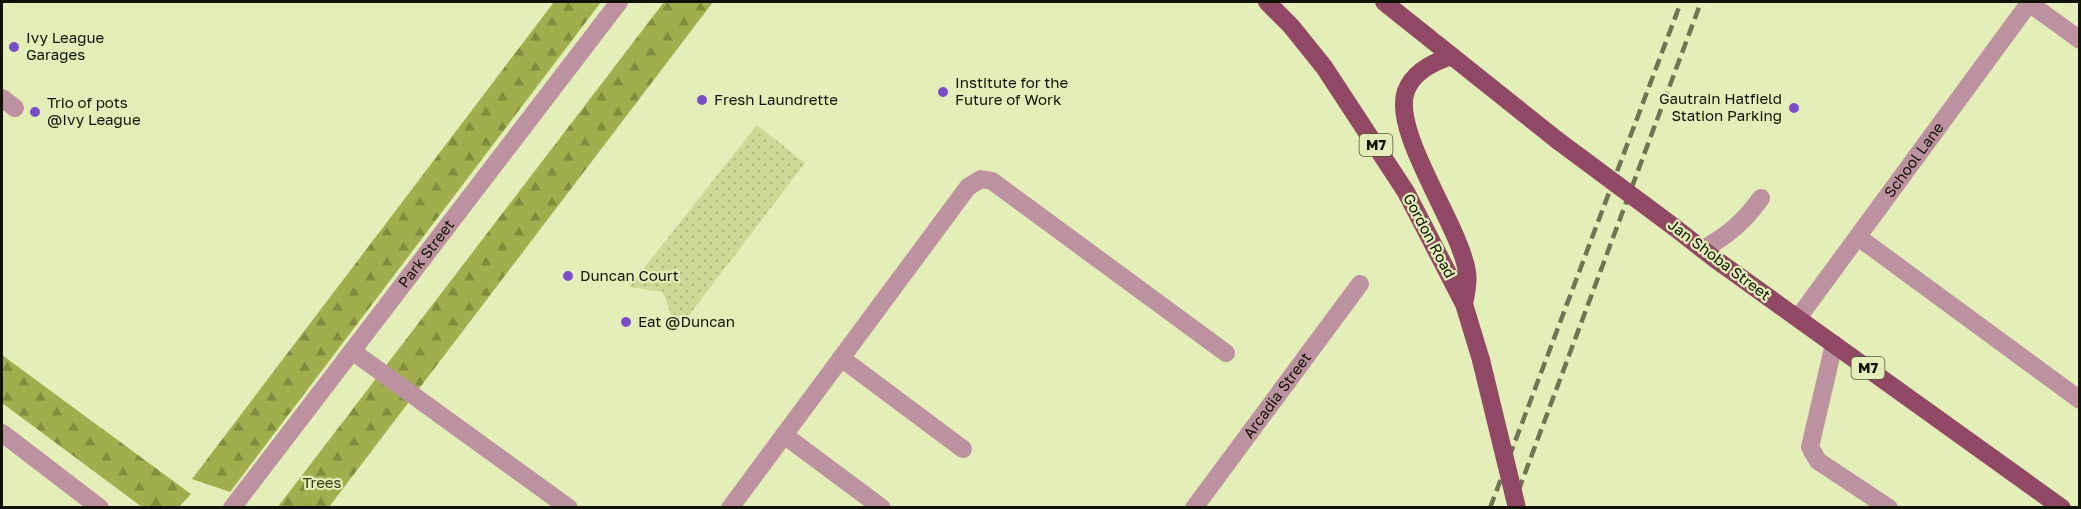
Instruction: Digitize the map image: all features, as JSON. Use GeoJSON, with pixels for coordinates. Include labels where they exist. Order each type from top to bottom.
{"type":"FeatureCollection","features":[{"type":"Feature","properties":{"kind":"main road","name":"Gordon Road"},"geometry":{"type":"LineString","coordinates":[[1267,2],[1291,26],[1324,67],[1383,156],[1427,230],[1464,303],[1517,507]]}},
{"type":"Feature","properties":{"kind":"main road","name":"Jan Shoba Street"},"geometry":{"type":"LineString","coordinates":[[1384,2],[1557,140],[1702,249],[2062,507]]}},
{"type":"Feature","properties":{"kind":"main road"},"geometry":{"type":"LineString","coordinates":[[1452,56],[1435,62],[1415,77],[1406,91],[1403,109],[1421,162],[1463,253],[1468,284],[1464,303]]}},
{"type":"Feature","properties":{"kind":"street","name":"Park Street"},"geometry":{"type":"LineString","coordinates":[[232,507],[619,2]]}},
{"type":"Feature","properties":{"kind":"street"},"geometry":{"type":"LineString","coordinates":[[2030,2],[2079,40]]}},
{"type":"Feature","properties":{"kind":"street","name":"School Lane"},"geometry":{"type":"LineString","coordinates":[[1798,318],[2030,2]]}},
{"type":"Feature","properties":{"kind":"street"},"geometry":{"type":"LineString","coordinates":[[730,507],[968,187],[981,179],[992,181],[1226,354]]}},
{"type":"Feature","properties":{"kind":"street"},"geometry":{"type":"LineString","coordinates":[[1702,249],[1727,236],[1761,198]]}},
{"type":"Feature","properties":{"kind":"street"},"geometry":{"type":"LineString","coordinates":[[1858,237],[2079,400]]}},
{"type":"Feature","properties":{"kind":"street","name":"Arcadia Street"},"geometry":{"type":"LineString","coordinates":[[1194,507],[1360,284]]}},
{"type":"Feature","properties":{"kind":"street"},"geometry":{"type":"LineString","coordinates":[[1834,344],[1810,447],[1818,461],[1889,507]]}},
{"type":"Feature","properties":{"kind":"street"},"geometry":{"type":"LineString","coordinates":[[352,351],[569,507]]}},
{"type":"Feature","properties":{"kind":"street"},"geometry":{"type":"LineString","coordinates":[[841,358],[963,449]]}},
{"type":"Feature","properties":{"kind":"street"},"geometry":{"type":"LineString","coordinates":[[2,433],[100,507]]}},
{"type":"Feature","properties":{"kind":"street"},"geometry":{"type":"LineString","coordinates":[[784,435],[882,507]]}},
{"type":"Feature","properties":{"kind":"green space"},"geometry":{"type":"Polygon","coordinates":[[[554,2],[601,2],[230,492],[192,479],[554,2]]]}},
{"type":"Feature","properties":{"kind":"green space","name":"Trees"},"geometry":{"type":"Polygon","coordinates":[[[664,2],[713,2],[329,507],[277,508],[664,2]]]}},
{"type":"Feature","properties":{"kind":"green space"},"geometry":{"type":"Polygon","coordinates":[[[757,125],[805,163],[677,331],[663,292],[629,287],[757,125]]]}},
{"type":"Feature","properties":{"kind":"green space"},"geometry":{"type":"Polygon","coordinates":[[[2,355],[191,494],[179,507],[142,507],[2,403],[2,355]]]}},
{"type":"Feature","properties":{"kind":"railway"},"geometry":{"type":"LineString","coordinates":[[1490,508],[1681,2]]}},
{"type":"Feature","properties":{"kind":"railway"},"geometry":{"type":"LineString","coordinates":[[1512,508],[1701,2]]}},
{"type":"Feature","properties":{"kind":"place","name":"Ivy League Garages"},"geometry":{"type":"Point","coordinates":[14,47]}},
{"type":"Feature","properties":{"kind":"place","name":"Institute for the Future of Work"},"geometry":{"type":"Point","coordinates":[943,92]}},
{"type":"Feature","properties":{"kind":"place","name":"Fresh Laundrette"},"geometry":{"type":"Point","coordinates":[702,100]}},
{"type":"Feature","properties":{"kind":"place","name":"Gautrain Hatfield Station Parking"},"geometry":{"type":"Point","coordinates":[1794,108]}},
{"type":"Feature","properties":{"kind":"place","name":"Trio of pots @Ivy League"},"geometry":{"type":"Point","coordinates":[35,112]}},
{"type":"Feature","properties":{"kind":"place","name":"Duncan Court"},"geometry":{"type":"Point","coordinates":[568,276]}},
{"type":"Feature","properties":{"kind":"place","name":"Eat @Duncan"},"geometry":{"type":"Point","coordinates":[626,322]}}]}
